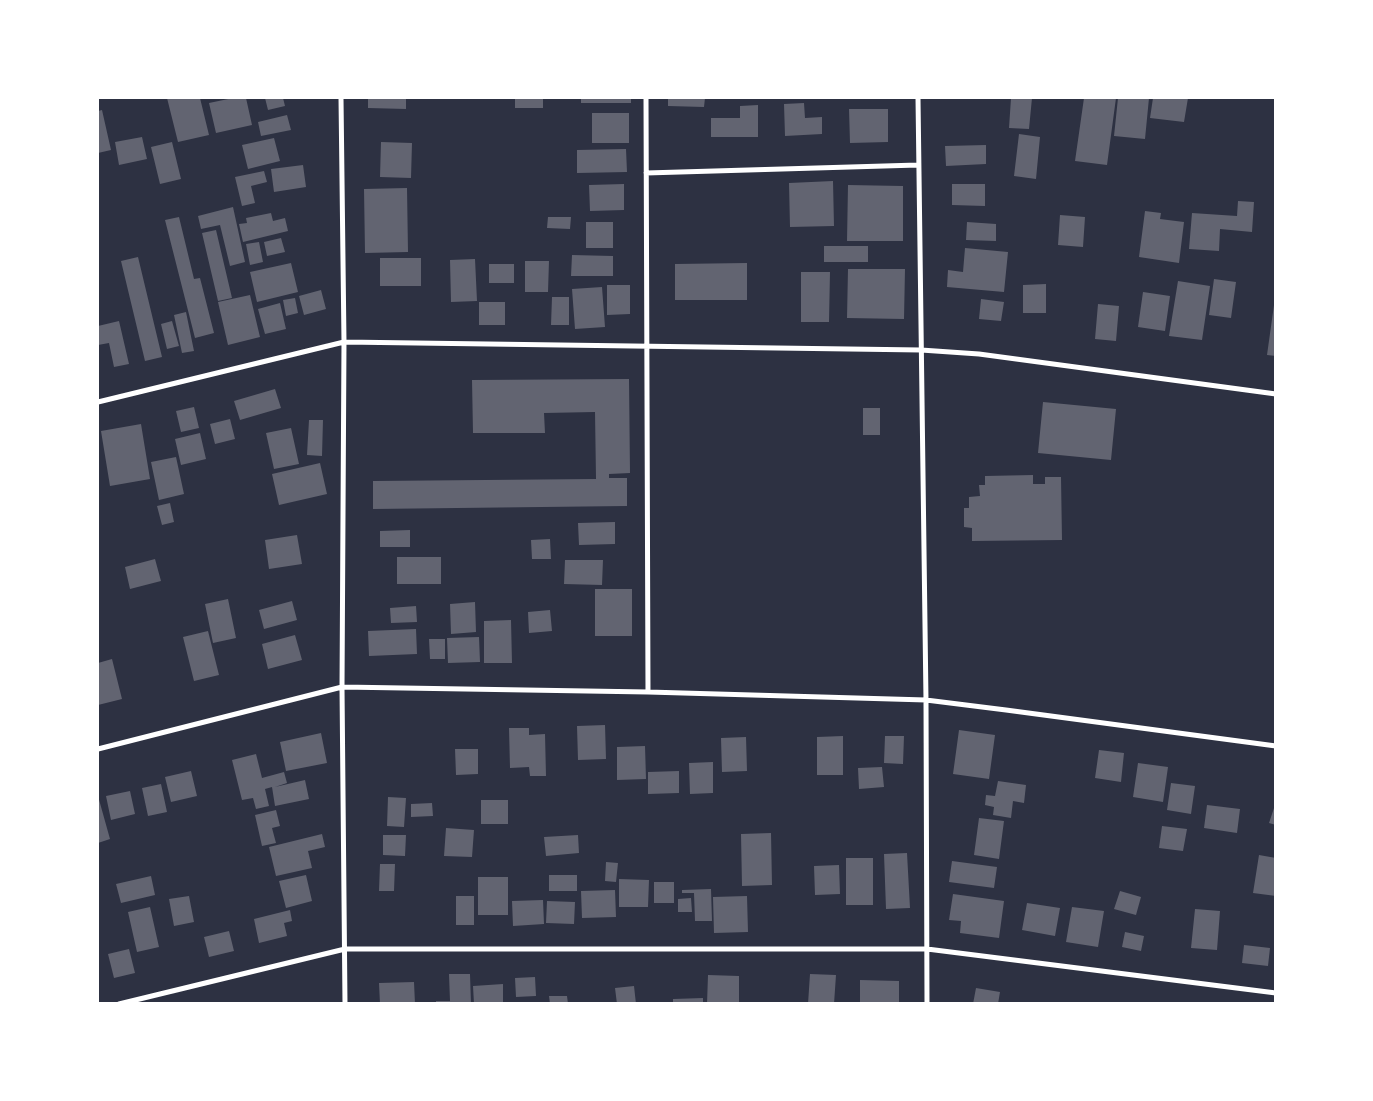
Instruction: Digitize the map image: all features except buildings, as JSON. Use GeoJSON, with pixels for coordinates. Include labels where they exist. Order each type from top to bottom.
{"type":"FeatureCollection","features":[{"type":"Feature","properties":{"kind":"street"},"geometry":{"type":"LineString","coordinates":[[341,98],[344,342],[342,687],[345,1004]]}},
{"type":"Feature","properties":{"kind":"street"},"geometry":{"type":"LineString","coordinates":[[646,98],[648,692]]}},
{"type":"Feature","properties":{"kind":"street"},"geometry":{"type":"LineString","coordinates":[[918,98],[926,700],[927,1004]]}},
{"type":"Feature","properties":{"kind":"street"},"geometry":{"type":"LineString","coordinates":[[646,173],[918,165]]}},
{"type":"Feature","properties":{"kind":"street"},"geometry":{"type":"LineString","coordinates":[[98,402],[344,342],[921,350],[979,354],[1276,394]]}},
{"type":"Feature","properties":{"kind":"street"},"geometry":{"type":"LineString","coordinates":[[98,749],[342,687],[648,692],[926,700],[1276,746]]}},
{"type":"Feature","properties":{"kind":"street"},"geometry":{"type":"LineString","coordinates":[[119,1004],[345,949],[927,949],[1276,994]]}}]}
